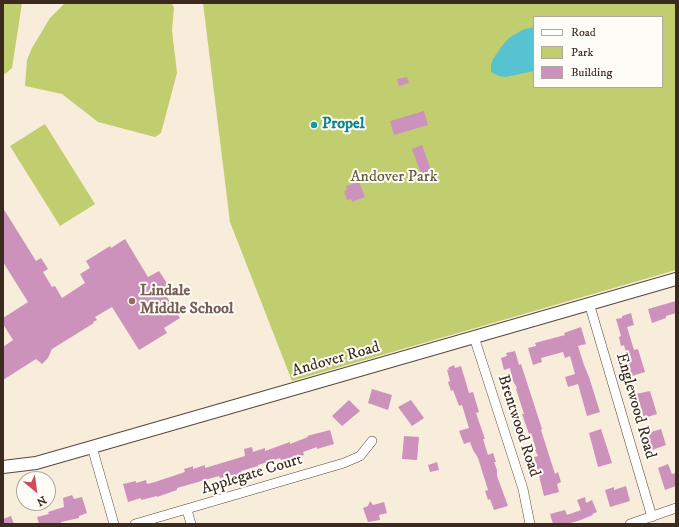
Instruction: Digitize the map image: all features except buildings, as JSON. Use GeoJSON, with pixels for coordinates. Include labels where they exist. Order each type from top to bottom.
{"type":"FeatureCollection","features":[{"type":"Feature","properties":{"kind":"street","name":"Andover Road"},"geometry":{"type":"LineString","coordinates":[[3,467],[36,463],[676,278]]}},
{"type":"Feature","properties":{"kind":"street","name":"Englewood Road"},"geometry":{"type":"LineString","coordinates":[[589,304],[652,517]]}},
{"type":"Feature","properties":{"kind":"street","name":"Brentwood Road"},"geometry":{"type":"LineString","coordinates":[[474,337],[523,489],[530,524]]}},
{"type":"Feature","properties":{"kind":"street","name":"Applegate Court"},"geometry":{"type":"LineString","coordinates":[[135,524],[344,463],[360,456],[372,442]]}},
{"type":"Feature","properties":{"kind":"street"},"geometry":{"type":"LineString","coordinates":[[92,447],[114,524]]}},
{"type":"Feature","properties":{"kind":"street"},"geometry":{"type":"LineString","coordinates":[[630,524],[676,508]]}},
{"type":"Feature","properties":{"kind":"street"},"geometry":{"type":"LineString","coordinates":[[187,510],[191,524]]}},
{"type":"Feature","properties":{"kind":"green space"},"geometry":{"type":"Polygon","coordinates":[[[3,3],[22,3],[12,68],[5,74],[3,73],[3,3]]]}},
{"type":"Feature","properties":{"kind":"green space"},"geometry":{"type":"Polygon","coordinates":[[[65,3],[172,3],[174,8],[172,30],[177,73],[161,133],[155,137],[98,122],[62,94],[25,86],[27,60],[32,48],[50,18],[65,3]]]}},
{"type":"Feature","properties":{"kind":"green space","name":"Andover Park"},"geometry":{"type":"Polygon","coordinates":[[[203,3],[676,3],[676,270],[292,381],[230,222],[203,3]]]}},
{"type":"Feature","properties":{"kind":"green space"},"geometry":{"type":"Polygon","coordinates":[[[45,124],[95,204],[60,226],[10,146],[45,124]]]}},
{"type":"Feature","properties":{"kind":"water"},"geometry":{"type":"Polygon","coordinates":[[[533,27],[533,71],[506,77],[499,76],[491,72],[493,59],[502,46],[509,38],[522,30],[533,27]]]}},
{"type":"Feature","properties":{"kind":"place","name":"Propel"},"geometry":{"type":"Point","coordinates":[314,125]}},
{"type":"Feature","properties":{"kind":"place","name":"Lindale Middle School"},"geometry":{"type":"Point","coordinates":[132,301]}}]}
